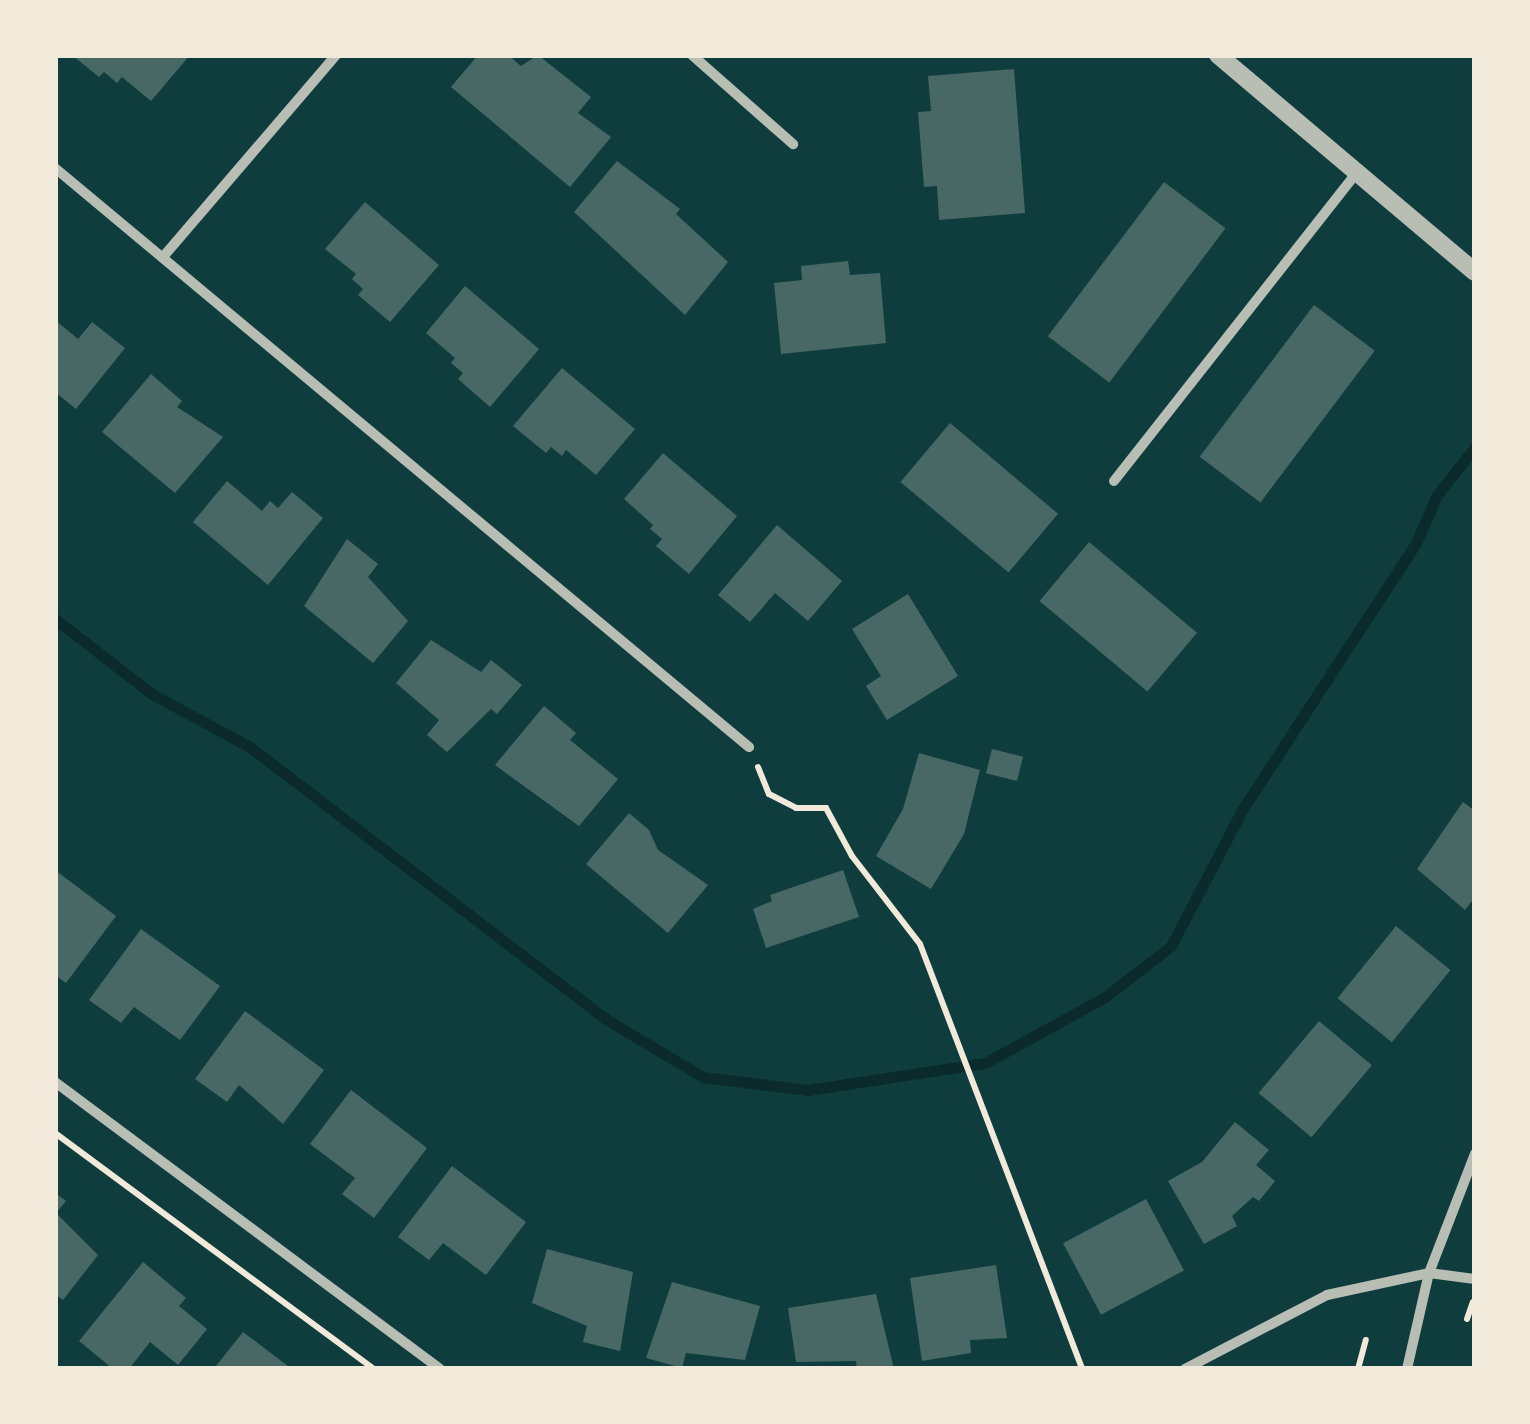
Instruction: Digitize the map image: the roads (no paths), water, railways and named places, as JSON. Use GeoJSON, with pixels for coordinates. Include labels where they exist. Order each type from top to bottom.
{"type":"FeatureCollection","features":[{"type":"Feature","properties":{"kind":"street"},"geometry":{"type":"LineString","coordinates":[[163,257],[336,55]]}},
{"type":"Feature","properties":{"kind":"street"},"geometry":{"type":"LineString","coordinates":[[692,55],[793,144]]}},
{"type":"Feature","properties":{"kind":"street"},"geometry":{"type":"LineString","coordinates":[[1218,55],[1475,272]]}},
{"type":"Feature","properties":{"kind":"street"},"geometry":{"type":"LineString","coordinates":[[55,168],[750,748]]}},
{"type":"Feature","properties":{"kind":"street"},"geometry":{"type":"LineString","coordinates":[[1114,481],[1357,172]]}},
{"type":"Feature","properties":{"kind":"street"},"geometry":{"type":"LineString","coordinates":[[55,1082],[351,1309],[440,1369]]}},
{"type":"Feature","properties":{"kind":"street"},"geometry":{"type":"LineString","coordinates":[[1407,1369],[1428,1273],[1475,1154]]}},
{"type":"Feature","properties":{"kind":"street"},"geometry":{"type":"LineString","coordinates":[[1185,1369],[1327,1295],[1428,1273],[1475,1279]]}},
{"type":"Feature","properties":{"kind":"waterway"},"geometry":{"type":"LineString","coordinates":[[55,619],[152,694],[250,747],[604,1018],[703,1077],[808,1090],[985,1063],[1105,997],[1171,946],[1242,810],[1416,543],[1437,495],[1475,447]]}}]}
